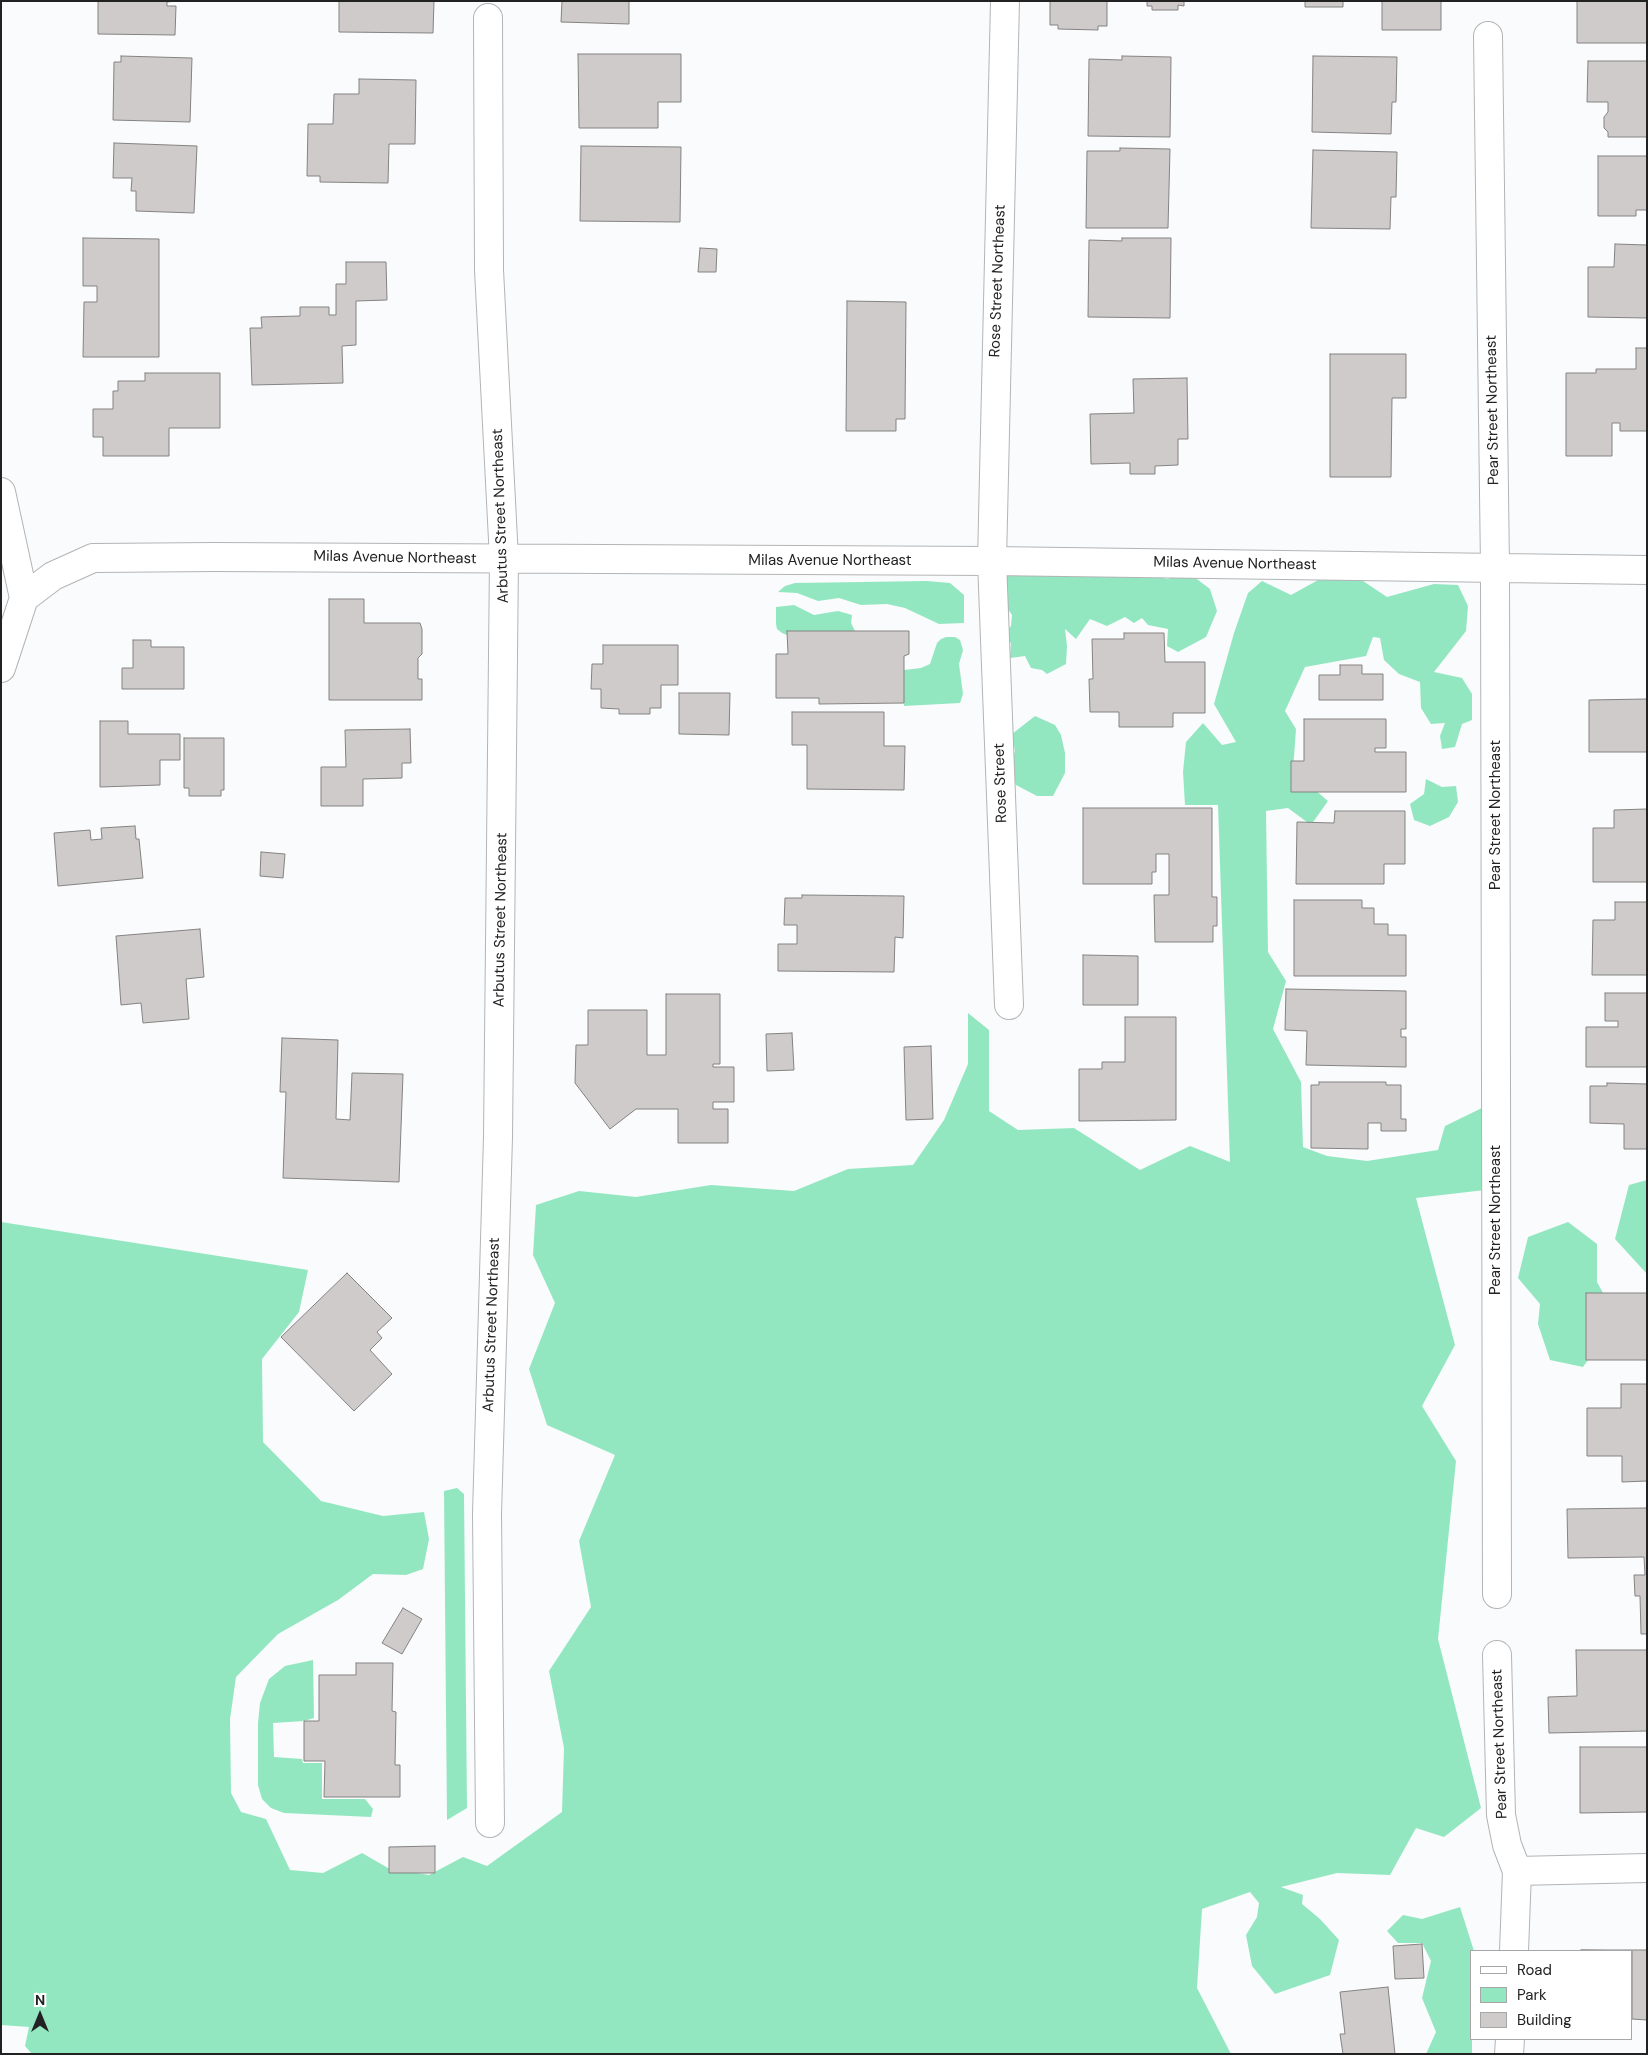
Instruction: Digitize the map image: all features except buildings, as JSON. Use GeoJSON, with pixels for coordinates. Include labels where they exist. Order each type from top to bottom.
{"type":"FeatureCollection","features":[{"type":"Feature","properties":{"kind":"street","name":"Rose Street Northeast"},"geometry":{"type":"LineString","coordinates":[[992,561],[1005,1]]}},
{"type":"Feature","properties":{"kind":"street","name":"Arbutus Street Northeast"},"geometry":{"type":"LineString","coordinates":[[488,18],[489,270],[504,559],[498,1137],[487,1514],[490,1823]]}},
{"type":"Feature","properties":{"kind":"street","name":"Pear Street Northeast"},"geometry":{"type":"LineString","coordinates":[[1488,36],[1495,568],[1496,1594]]}},
{"type":"Feature","properties":{"kind":"street"},"geometry":{"type":"LineString","coordinates":[[1,492],[24,598],[1,668]]}},
{"type":"Feature","properties":{"kind":"street","name":"Milas Avenue Northeast"},"geometry":{"type":"LineString","coordinates":[[24,598],[53,576],[94,558],[992,561],[1647,570]]}},
{"type":"Feature","properties":{"kind":"street","name":"Rose Street"},"geometry":{"type":"LineString","coordinates":[[992,561],[1009,1005]]}},
{"type":"Feature","properties":{"kind":"street","name":"Pear Street Northeast"},"geometry":{"type":"LineString","coordinates":[[1497,1655],[1501,1815],[1506,1845],[1518,1871],[1514,1950]]}},
{"type":"Feature","properties":{"kind":"street"},"geometry":{"type":"LineString","coordinates":[[1518,1871],[1647,1868]]}},
{"type":"Feature","properties":{"kind":"street"},"geometry":{"type":"LineString","coordinates":[[1509,2054],[1510,2040]]}},
{"type":"Feature","properties":{"kind":"green space"},"geometry":{"type":"Polygon","coordinates":[[[1002,573],[1152,575],[1167,579],[1189,573],[1210,589],[1217,611],[1206,637],[1178,652],[1167,646],[1168,629],[1148,625],[1142,618],[1134,623],[1125,617],[1107,626],[1090,619],[1076,639],[1065,629],[1067,646],[1066,664],[1047,674],[1042,670],[1031,668],[1025,656],[1010,658],[1011,643],[1003,636],[1011,626],[1012,615],[1000,598],[1002,573]]]}},
{"type":"Feature","properties":{"kind":"green space"},"geometry":{"type":"Polygon","coordinates":[[[1320,579],[1363,581],[1387,597],[1434,584],[1458,585],[1468,606],[1466,631],[1434,672],[1462,678],[1472,694],[1472,720],[1462,724],[1455,747],[1442,749],[1440,736],[1445,723],[1431,724],[1421,708],[1420,682],[1399,674],[1384,660],[1380,638],[1373,637],[1366,656],[1305,667],[1285,711],[1296,729],[1293,771],[1328,801],[1311,825],[1288,808],[1266,811],[1268,952],[1286,981],[1273,1029],[1301,1082],[1303,1147],[1327,1156],[1367,1161],[1438,1150],[1445,1126],[1486,1106],[1485,1190],[1416,1198],[1455,1345],[1422,1406],[1456,1461],[1438,1639],[1481,1808],[1444,1837],[1416,1828],[1390,1875],[1337,1873],[1281,1887],[1303,1895],[1302,1904],[1320,1919],[1339,1940],[1330,1975],[1275,1994],[1252,1966],[1246,1935],[1257,1917],[1259,1903],[1250,1892],[1202,1909],[1197,1988],[1231,2054],[32,2054],[25,2046],[29,2027],[1,2025],[1,1222],[308,1270],[299,1312],[262,1359],[263,1442],[321,1501],[383,1516],[424,1512],[429,1539],[423,1569],[406,1575],[373,1574],[338,1600],[278,1634],[236,1677],[230,1719],[231,1793],[241,1812],[266,1819],[290,1870],[323,1873],[362,1853],[388,1868],[429,1875],[463,1857],[487,1866],[562,1812],[564,1748],[549,1671],[591,1607],[579,1541],[615,1455],[547,1425],[529,1369],[555,1303],[533,1255],[536,1205],[579,1191],[636,1197],[711,1185],[794,1191],[848,1169],[913,1165],[944,1120],[968,1064],[968,1013],[989,1030],[989,1111],[1018,1130],[1074,1128],[1140,1170],[1190,1146],[1230,1162],[1218,805],[1185,805],[1183,772],[1186,742],[1203,723],[1222,745],[1236,742],[1214,704],[1234,633],[1248,593],[1262,581],[1291,595],[1320,579]]]}},
{"type":"Feature","properties":{"kind":"green space"},"geometry":{"type":"Polygon","coordinates":[[[927,581],[950,583],[964,595],[964,623],[939,624],[905,608],[887,604],[861,605],[839,598],[818,601],[797,593],[778,592],[785,586],[795,583],[927,581]]]}},
{"type":"Feature","properties":{"kind":"green space"},"geometry":{"type":"Polygon","coordinates":[[[794,605],[814,615],[838,611],[852,615],[851,623],[855,631],[788,631],[787,635],[782,633],[777,629],[776,607],[794,605]]]}},
{"type":"Feature","properties":{"kind":"green space"},"geometry":{"type":"Polygon","coordinates":[[[946,637],[955,637],[960,640],[963,650],[959,664],[963,694],[960,703],[904,706],[904,670],[921,668],[930,664],[937,643],[946,637]]]}},
{"type":"Feature","properties":{"kind":"green space"},"geometry":{"type":"Polygon","coordinates":[[[1035,716],[1055,725],[1061,735],[1065,753],[1065,773],[1053,796],[1037,796],[1016,785],[1010,767],[1015,751],[1012,734],[1035,716]]]}},
{"type":"Feature","properties":{"kind":"green space"},"geometry":{"type":"Polygon","coordinates":[[[1426,779],[1442,787],[1456,786],[1458,802],[1449,817],[1430,826],[1414,820],[1410,804],[1424,794],[1426,779]]]}},
{"type":"Feature","properties":{"kind":"green space"},"geometry":{"type":"Polygon","coordinates":[[[1647,1180],[1647,1274],[1615,1239],[1629,1185],[1647,1180]]]}},
{"type":"Feature","properties":{"kind":"green space"},"geometry":{"type":"Polygon","coordinates":[[[1568,1222],[1597,1244],[1597,1282],[1609,1304],[1611,1328],[1583,1367],[1550,1360],[1538,1324],[1540,1304],[1518,1278],[1528,1237],[1568,1222]]]}},
{"type":"Feature","properties":{"kind":"green space"},"geometry":{"type":"Polygon","coordinates":[[[457,1488],[464,1494],[467,1808],[447,1820],[444,1491],[457,1488]]]}},
{"type":"Feature","properties":{"kind":"green space"},"geometry":{"type":"Polygon","coordinates":[[[313,1660],[314,1718],[304,1721],[273,1723],[274,1757],[302,1759],[303,1763],[322,1763],[322,1799],[365,1799],[373,1809],[371,1817],[284,1813],[271,1808],[262,1799],[258,1785],[258,1723],[260,1703],[269,1679],[285,1666],[313,1660]]]}},
{"type":"Feature","properties":{"kind":"green space"},"geometry":{"type":"Polygon","coordinates":[[[1460,1907],[1474,1950],[1470,1950],[1470,2040],[1472,2040],[1472,2054],[1426,2054],[1436,2032],[1422,1998],[1431,1961],[1422,1943],[1398,1943],[1387,1931],[1403,1915],[1422,1919],[1460,1907]]]}}]}
